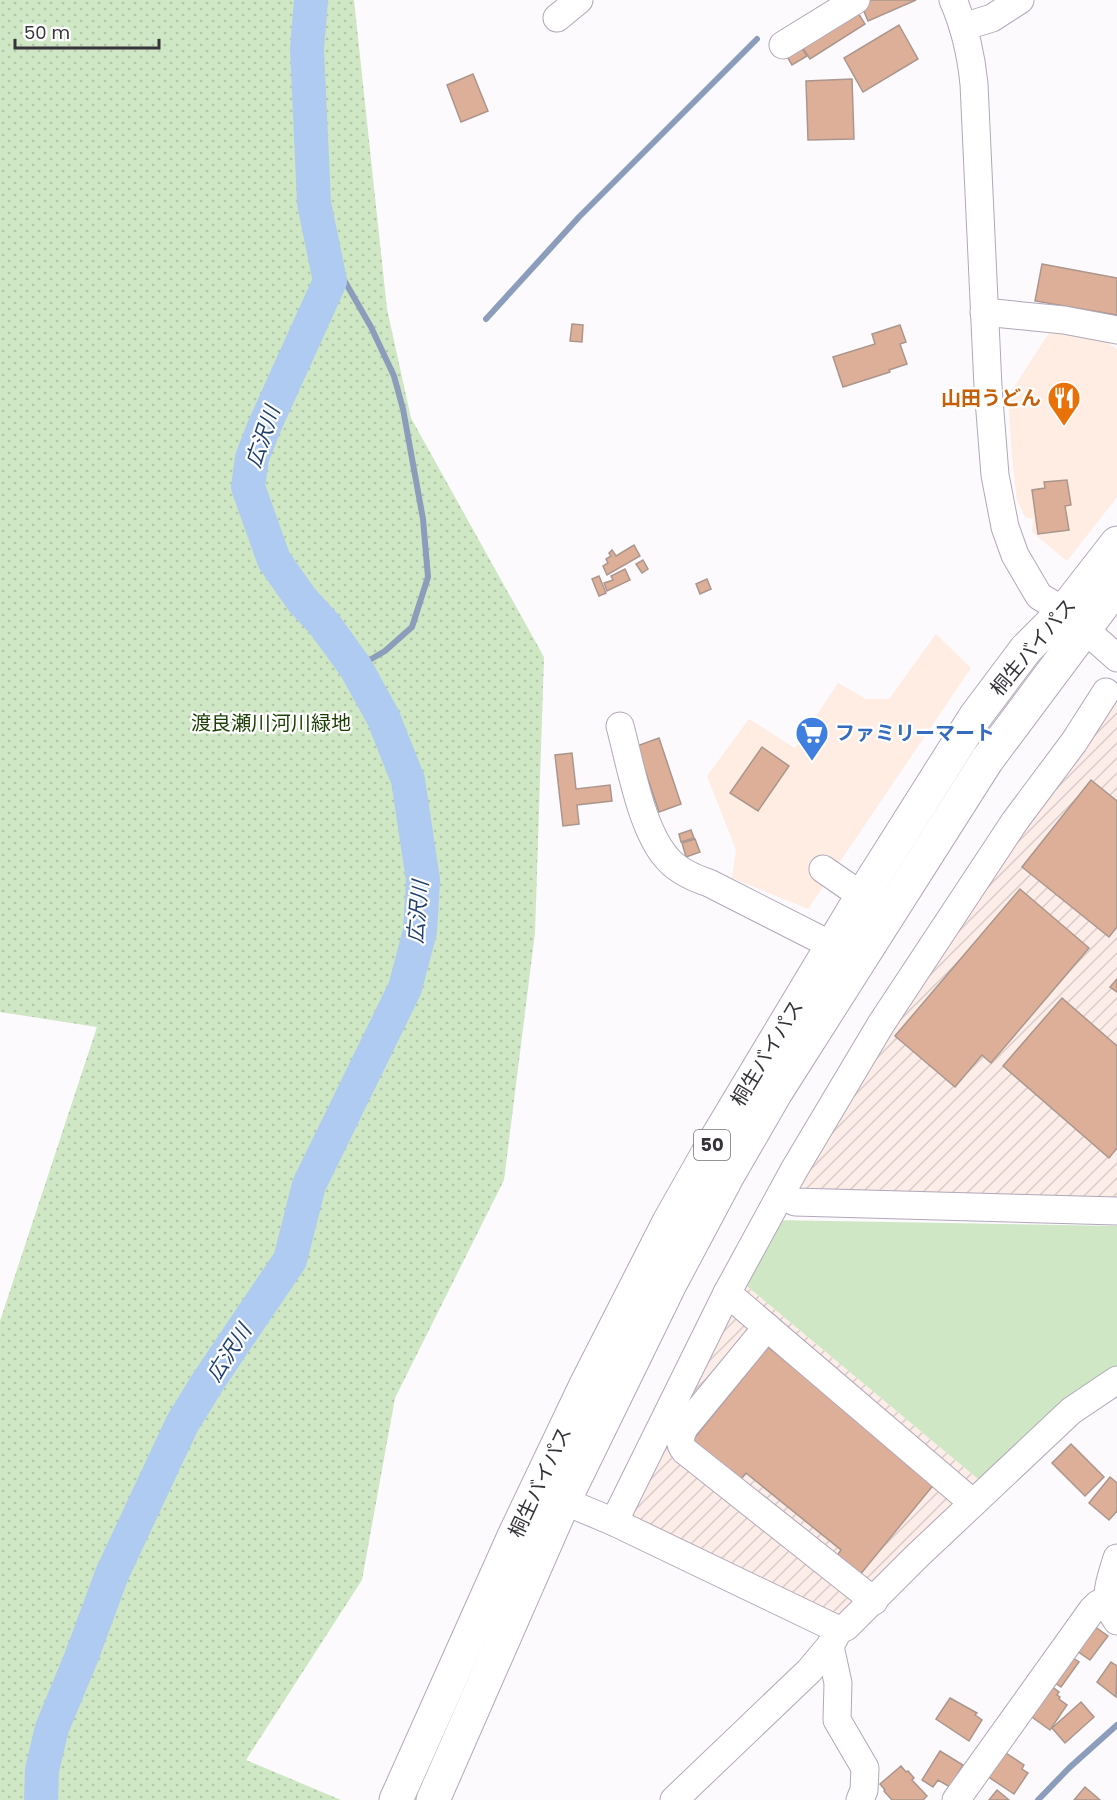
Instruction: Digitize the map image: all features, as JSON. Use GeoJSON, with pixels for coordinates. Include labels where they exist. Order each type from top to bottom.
{"type":"FeatureCollection","features":[{"type":"Feature","properties":{"kind":"highway","name":"桐生バイパス"},"geometry":{"type":"LineString","coordinates":[[433,1800],[564,1501],[670,1284],[728,1175],[776,1092],[1074,620],[1117,543]]}},
{"type":"Feature","properties":{"kind":"highway","name":"桐生バイパス"},"geometry":{"type":"LineString","coordinates":[[396,1800],[520,1524],[585,1387],[669,1222],[757,1067],[975,717],[1026,649],[1074,620],[1117,586]]}},
{"type":"Feature","properties":{"kind":"street"},"geometry":{"type":"LineString","coordinates":[[557,18],[579,0]]}},
{"type":"Feature","properties":{"kind":"street"},"geometry":{"type":"LineString","coordinates":[[783,45],[856,0]]}},
{"type":"Feature","properties":{"kind":"street"},"geometry":{"type":"LineString","coordinates":[[953,0],[963,27],[972,64],[974,84],[984,312],[995,475],[1005,527],[1015,555],[1039,596],[1074,620],[1117,658]]}},
{"type":"Feature","properties":{"kind":"street"},"geometry":{"type":"LineString","coordinates":[[963,27],[992,18],[1020,0]]}},
{"type":"Feature","properties":{"kind":"street"},"geometry":{"type":"LineString","coordinates":[[984,312],[1064,320],[1117,330]]}},
{"type":"Feature","properties":{"kind":"street"},"geometry":{"type":"LineString","coordinates":[[614,1522],[727,1293],[781,1195],[881,1024],[1010,829],[1074,742],[1106,692]]}},
{"type":"Feature","properties":{"kind":"street"},"geometry":{"type":"LineString","coordinates":[[620,726],[646,821],[654,840],[667,859],[693,878],[709,883],[833,946]]}},
{"type":"Feature","properties":{"kind":"street"},"geometry":{"type":"LineString","coordinates":[[823,869],[862,896]]}},
{"type":"Feature","properties":{"kind":"street"},"geometry":{"type":"LineString","coordinates":[[781,1195],[795,1202],[1117,1211]]}},
{"type":"Feature","properties":{"kind":"street"},"geometry":{"type":"LineString","coordinates":[[727,1293],[973,1503]]}},
{"type":"Feature","properties":{"kind":"street"},"geometry":{"type":"LineString","coordinates":[[767,1328],[684,1428],[680,1436],[680,1445],[874,1601]]}},
{"type":"Feature","properties":{"kind":"street"},"geometry":{"type":"LineString","coordinates":[[674,1800],[809,1671],[835,1638],[916,1557],[1071,1411],[1117,1380]]}},
{"type":"Feature","properties":{"kind":"street"},"geometry":{"type":"LineString","coordinates":[[564,1501],[614,1522],[835,1638]]}},
{"type":"Feature","properties":{"kind":"street"},"geometry":{"type":"LineString","coordinates":[[1112,1611],[1110,1582],[1117,1558]]}},
{"type":"Feature","properties":{"kind":"street"},"geometry":{"type":"LineString","coordinates":[[956,1800],[1092,1610],[1098,1604],[1112,1611]]}},
{"type":"Feature","properties":{"kind":"street"},"geometry":{"type":"LineString","coordinates":[[835,1638],[838,1683],[837,1720],[865,1768],[864,1790],[860,1800]]}},
{"type":"Feature","properties":{"kind":"shaded area","name":"山田うどん"},"geometry":{"type":"Polygon","coordinates":[[[1051,330],[1103,340],[1117,349],[1117,497],[1067,561],[1032,532],[1033,519],[1025,517],[1017,500],[1012,458],[1008,396],[1051,330]]]}},
{"type":"Feature","properties":{"kind":"shaded area","name":"ファミリーマート"},"geometry":{"type":"Polygon","coordinates":[[[936,634],[971,668],[808,909],[732,878],[736,850],[707,776],[749,719],[795,748],[838,683],[866,699],[889,699],[936,634]]]}},
{"type":"Feature","properties":{"kind":"shaded area"},"geometry":{"type":"Polygon","coordinates":[[[1117,703],[1117,1205],[807,1194],[798,1178],[909,991],[1113,705],[1117,703]]]}},
{"type":"Feature","properties":{"kind":"shaded area"},"geometry":{"type":"Polygon","coordinates":[[[742,1282],[978,1479],[843,1614],[832,1614],[635,1522],[630,1504],[742,1282]]]}},
{"type":"Feature","properties":{"kind":"green space","name":"渡良瀬川河川緑地"},"geometry":{"type":"Polygon","coordinates":[[[0,0],[354,0],[387,309],[411,418],[544,657],[535,933],[504,1180],[395,1398],[362,1580],[246,1760],[341,1800],[0,1800],[0,1321],[97,1027],[0,1012],[0,0]]]}},
{"type":"Feature","properties":{"kind":"green space"},"geometry":{"type":"Polygon","coordinates":[[[772,1220],[1117,1226],[1117,1369],[1061,1404],[978,1479],[742,1282],[772,1220]]]}},
{"type":"Feature","properties":{"kind":"building"},"geometry":{"type":"Polygon","coordinates":[[[863,0],[916,0],[868,21],[860,2],[863,0]]]}},
{"type":"Feature","properties":{"kind":"building"},"geometry":{"type":"Polygon","coordinates":[[[853,5],[865,24],[810,59],[798,41],[853,5]]]}},
{"type":"Feature","properties":{"kind":"building"},"geometry":{"type":"Polygon","coordinates":[[[899,25],[918,59],[863,92],[844,58],[899,25]]]}},
{"type":"Feature","properties":{"kind":"building"},"geometry":{"type":"Polygon","coordinates":[[[800,45],[807,56],[792,65],[786,55],[800,45]]]}},
{"type":"Feature","properties":{"kind":"building"},"geometry":{"type":"Polygon","coordinates":[[[473,74],[488,111],[461,122],[447,85],[473,74]]]}},
{"type":"Feature","properties":{"kind":"building"},"geometry":{"type":"Polygon","coordinates":[[[852,79],[854,139],[808,140],[806,81],[852,79]]]}},
{"type":"Feature","properties":{"kind":"building"},"geometry":{"type":"Polygon","coordinates":[[[1042,264],[1117,278],[1117,315],[1035,301],[1042,264]]]}},
{"type":"Feature","properties":{"kind":"building"},"geometry":{"type":"Polygon","coordinates":[[[572,324],[583,325],[582,342],[570,341],[572,324]]]}},
{"type":"Feature","properties":{"kind":"building"},"geometry":{"type":"Polygon","coordinates":[[[900,325],[906,342],[900,344],[907,364],[843,387],[833,357],[875,344],[872,334],[900,325]]]}},
{"type":"Feature","properties":{"kind":"building"},"geometry":{"type":"Polygon","coordinates":[[[1067,480],[1071,505],[1065,506],[1069,530],[1038,534],[1032,490],[1045,488],[1044,482],[1067,480]]]}},
{"type":"Feature","properties":{"kind":"building"},"geometry":{"type":"Polygon","coordinates":[[[634,545],[640,556],[607,575],[603,566],[608,563],[606,559],[611,556],[609,553],[612,550],[616,556],[634,545]]]}},
{"type":"Feature","properties":{"kind":"building"},"geometry":{"type":"Polygon","coordinates":[[[643,560],[648,569],[642,573],[636,564],[643,560]]]}},
{"type":"Feature","properties":{"kind":"building"},"geometry":{"type":"Polygon","coordinates":[[[625,569],[630,580],[607,591],[604,583],[613,580],[611,576],[625,569]]]}},
{"type":"Feature","properties":{"kind":"building"},"geometry":{"type":"Polygon","coordinates":[[[599,576],[606,593],[599,596],[592,579],[599,576]]]}},
{"type":"Feature","properties":{"kind":"building"},"geometry":{"type":"Polygon","coordinates":[[[707,579],[711,589],[700,594],[696,584],[707,579]]]}},
{"type":"Feature","properties":{"kind":"building"},"geometry":{"type":"Polygon","coordinates":[[[659,738],[681,804],[659,812],[637,746],[659,738]]]}},
{"type":"Feature","properties":{"kind":"building"},"geometry":{"type":"Polygon","coordinates":[[[762,747],[789,766],[758,811],[730,793],[762,747]]]}},
{"type":"Feature","properties":{"kind":"building"},"geometry":{"type":"Polygon","coordinates":[[[572,753],[576,789],[610,785],[612,801],[577,805],[579,824],[563,826],[555,755],[572,753]]]}},
{"type":"Feature","properties":{"kind":"building"},"geometry":{"type":"Polygon","coordinates":[[[1091,780],[1117,801],[1117,927],[1109,937],[1022,867],[1091,780]]]}},
{"type":"Feature","properties":{"kind":"building"},"geometry":{"type":"Polygon","coordinates":[[[691,830],[694,838],[681,842],[679,834],[691,830]]]}},
{"type":"Feature","properties":{"kind":"building"},"geometry":{"type":"Polygon","coordinates":[[[695,839],[700,852],[686,857],[682,843],[695,839]]]}},
{"type":"Feature","properties":{"kind":"building"},"geometry":{"type":"Polygon","coordinates":[[[1020,889],[1089,948],[991,1063],[982,1055],[955,1087],[895,1036],[1020,889]]]}},
{"type":"Feature","properties":{"kind":"building"},"geometry":{"type":"Polygon","coordinates":[[[1117,979],[1117,992],[1110,987],[1117,979]]]}},
{"type":"Feature","properties":{"kind":"building"},"geometry":{"type":"Polygon","coordinates":[[[1062,998],[1117,1046],[1117,1148],[1109,1158],[1003,1066],[1062,998]]]}},
{"type":"Feature","properties":{"kind":"building"},"geometry":{"type":"Polygon","coordinates":[[[768,1347],[935,1483],[859,1576],[836,1557],[841,1550],[746,1473],[740,1480],[692,1441],[768,1347]]]}},
{"type":"Feature","properties":{"kind":"building"},"geometry":{"type":"Polygon","coordinates":[[[1071,1444],[1104,1477],[1085,1496],[1052,1463],[1071,1444]]]}},
{"type":"Feature","properties":{"kind":"building"},"geometry":{"type":"Polygon","coordinates":[[[1110,1477],[1117,1483],[1117,1511],[1109,1520],[1089,1503],[1110,1477]]]}},
{"type":"Feature","properties":{"kind":"building"},"geometry":{"type":"Polygon","coordinates":[[[1091,1624],[1108,1636],[1090,1660],[1074,1649],[1091,1624]]]}},
{"type":"Feature","properties":{"kind":"building"},"geometry":{"type":"Polygon","coordinates":[[[1070,1656],[1079,1662],[1061,1687],[1052,1681],[1070,1656]]]}},
{"type":"Feature","properties":{"kind":"building"},"geometry":{"type":"Polygon","coordinates":[[[1111,1662],[1117,1666],[1116,1697],[1097,1682],[1111,1662]]]}},
{"type":"Feature","properties":{"kind":"building"},"geometry":{"type":"Polygon","coordinates":[[[1047,1683],[1059,1692],[1057,1695],[1059,1699],[1067,1705],[1050,1730],[1025,1712],[1047,1683]]]}},
{"type":"Feature","properties":{"kind":"building"},"geometry":{"type":"Polygon","coordinates":[[[950,1698],[977,1713],[975,1715],[982,1720],[969,1741],[936,1719],[950,1698]]]}},
{"type":"Feature","properties":{"kind":"building"},"geometry":{"type":"Polygon","coordinates":[[[1081,1702],[1094,1717],[1065,1743],[1052,1728],[1081,1702]]]}},
{"type":"Feature","properties":{"kind":"building"},"geometry":{"type":"Polygon","coordinates":[[[940,1751],[963,1765],[950,1787],[938,1780],[933,1787],[922,1780],[940,1751]]]}},
{"type":"Feature","properties":{"kind":"building"},"geometry":{"type":"Polygon","coordinates":[[[1006,1753],[1024,1765],[1022,1769],[1028,1773],[1014,1794],[981,1772],[1006,1753]]]}},
{"type":"Feature","properties":{"kind":"building"},"geometry":{"type":"Polygon","coordinates":[[[901,1766],[906,1772],[908,1771],[914,1778],[912,1780],[927,1796],[923,1800],[892,1800],[884,1791],[880,1784],[901,1766]]]}},
{"type":"Feature","properties":{"kind":"building"},"geometry":{"type":"Polygon","coordinates":[[[1085,1787],[1100,1800],[1074,1800],[1085,1787]]]}},
{"type":"Feature","properties":{"kind":"building"},"geometry":{"type":"Polygon","coordinates":[[[997,1790],[1009,1800],[989,1800],[997,1790]]]}},
{"type":"Feature","properties":{"kind":"waterway","name":"広沢川"},"geometry":{"type":"LineString","coordinates":[[41,1800],[42,1770],[52,1728],[112,1574],[182,1424],[290,1260],[309,1185],[405,988],[420,931],[423,880],[408,780],[383,717],[356,668],[325,625],[302,600],[274,560],[248,487],[252,458],[264,427],[330,281],[314,203],[307,49],[311,0]]}},
{"type":"Feature","properties":{"kind":"waterway"},"geometry":{"type":"LineString","coordinates":[[486,319],[579,217],[757,39]]}},
{"type":"Feature","properties":{"kind":"waterway"},"geometry":{"type":"LineString","coordinates":[[324,245],[371,327],[394,376],[403,409],[423,519],[428,577],[412,627],[385,651],[356,668]]}},
{"type":"Feature","properties":{"kind":"waterway"},"geometry":{"type":"LineString","coordinates":[[1038,1800],[1069,1768],[1117,1725]]}},
{"type":"Feature","properties":{"kind":"place","name":"山田うどん"},"geometry":{"type":"Point","coordinates":[1064,427]}},
{"type":"Feature","properties":{"kind":"place","name":"ファミリーマート"},"geometry":{"type":"Point","coordinates":[812,762]}}]}
